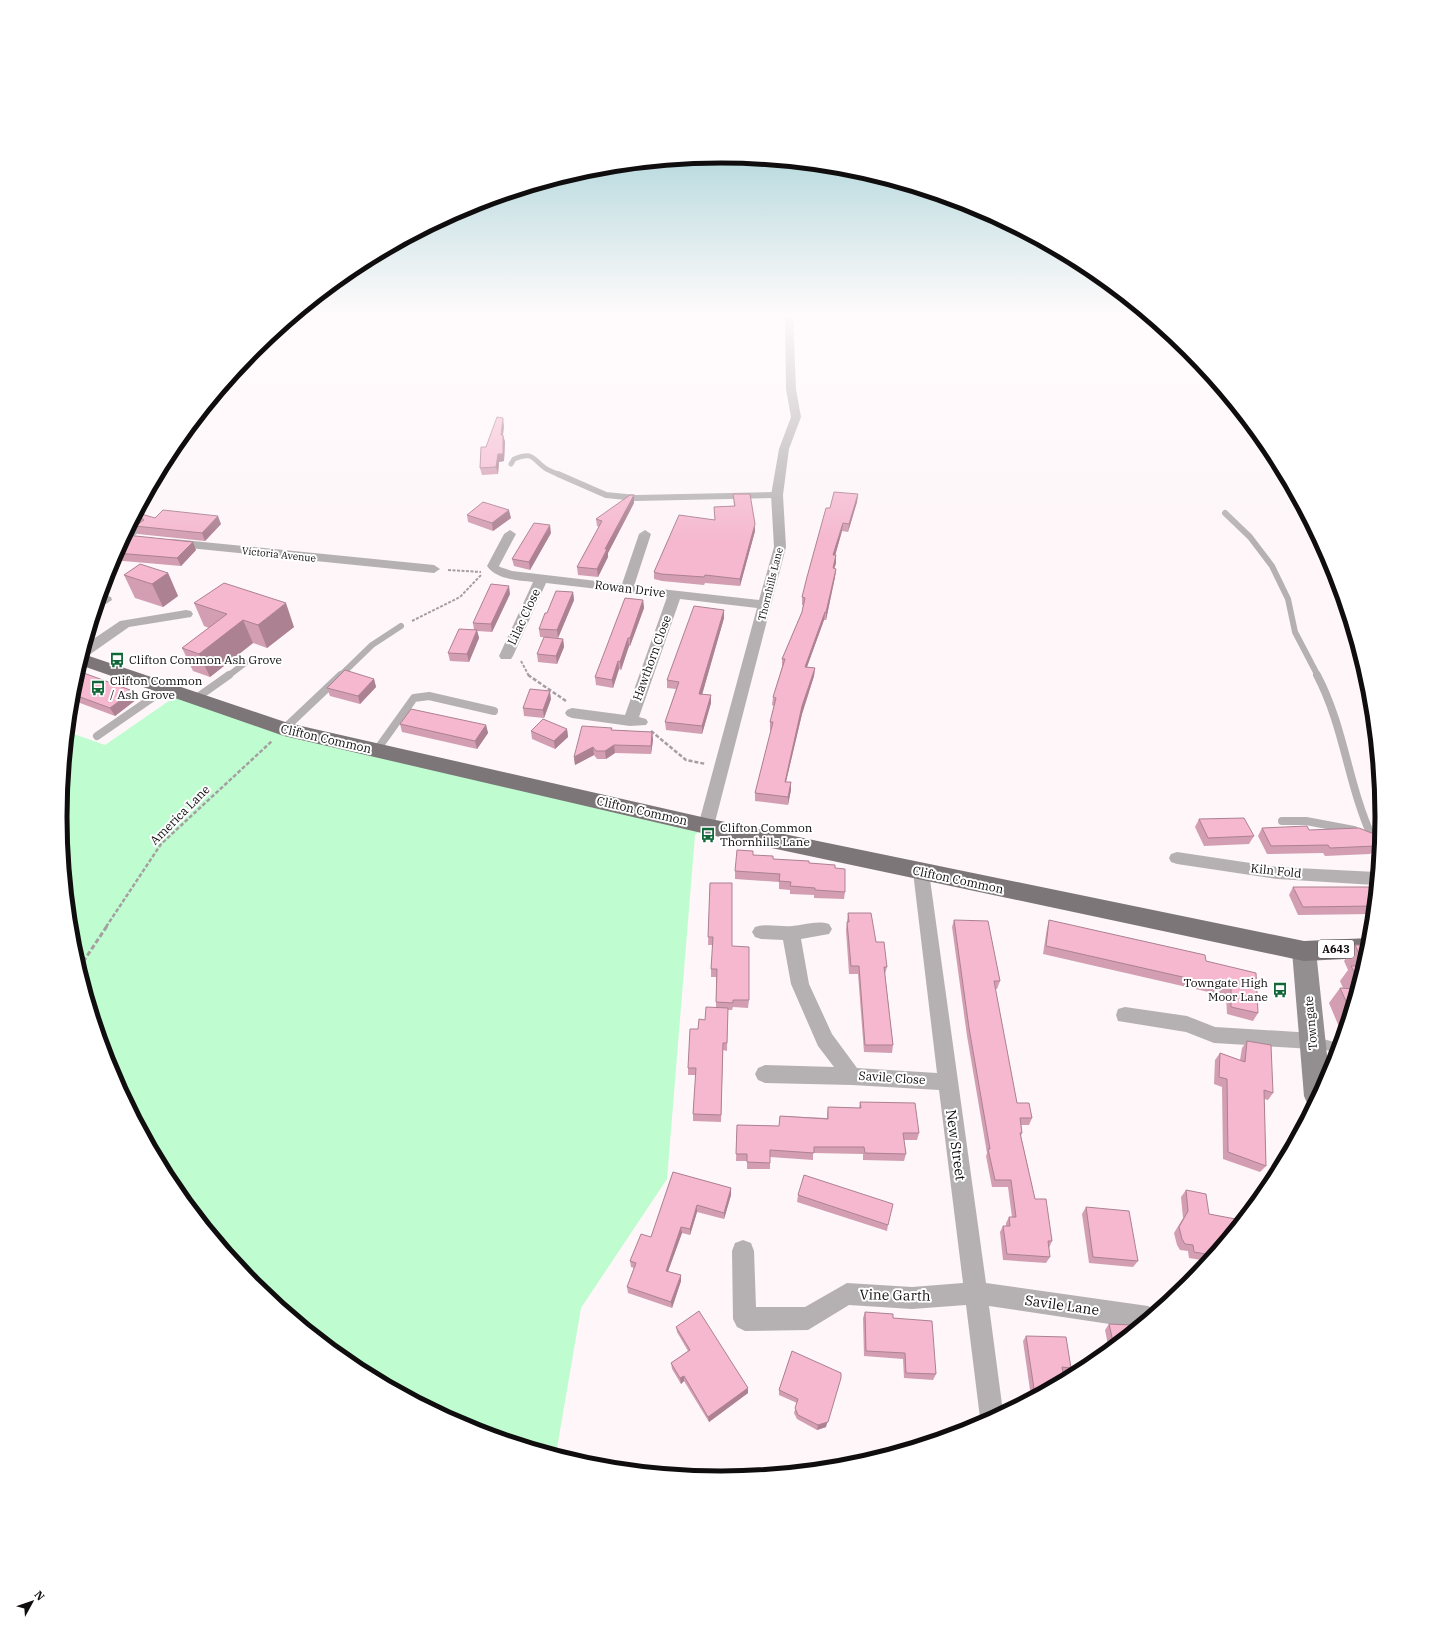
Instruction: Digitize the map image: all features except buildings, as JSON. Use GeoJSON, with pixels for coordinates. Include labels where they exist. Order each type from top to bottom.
{"type":"FeatureCollection","features":[{"type":"Feature","properties":{"kind":"main road","name":"Clifton Common"},"geometry":{"type":"LineString","coordinates":[[86,661],[284,730],[706,826],[1304,951]]}},
{"type":"Feature","properties":{"kind":"main road","name":"A643"},"geometry":{"type":"LineString","coordinates":[[1304,951],[1361,948]]}},
{"type":"Feature","properties":{"kind":"street","name":"Thornhills Lane"},"geometry":{"type":"LineString","coordinates":[[706,826],[780,547],[777,495],[784,449],[796,417],[791,390]]}},
{"type":"Feature","properties":{"kind":"street"},"geometry":{"type":"LineString","coordinates":[[133,531],[140,526]]}},
{"type":"Feature","properties":{"kind":"street","name":"Rowan Drive"},"geometry":{"type":"LineString","coordinates":[[510,534],[493,566],[496,570],[510,575],[765,605]]}},
{"type":"Feature","properties":{"kind":"street"},"geometry":{"type":"LineString","coordinates":[[627,589],[645,534]]}},
{"type":"Feature","properties":{"kind":"street"},"geometry":{"type":"LineString","coordinates":[[129,539],[140,540]]}},
{"type":"Feature","properties":{"kind":"street","name":"Victoria Avenue"},"geometry":{"type":"LineString","coordinates":[[164,542],[434,569]]}},
{"type":"Feature","properties":{"kind":"street","name":"Lilac Close"},"geometry":{"type":"LineString","coordinates":[[506,656],[541,579]]}},
{"type":"Feature","properties":{"kind":"street","name":"Hawthorn Close"},"geometry":{"type":"LineString","coordinates":[[636,721],[675,594]]}},
{"type":"Feature","properties":{"kind":"street"},"geometry":{"type":"LineString","coordinates":[[89,649],[125,624],[186,614]]}},
{"type":"Feature","properties":{"kind":"street"},"geometry":{"type":"LineString","coordinates":[[572,713],[636,721]]}},
{"type":"Feature","properties":{"kind":"street","name":"Kiln Fold"},"geometry":{"type":"LineString","coordinates":[[1177,858],[1277,873],[1372,879]]}},
{"type":"Feature","properties":{"kind":"street","name":"New Street"},"geometry":{"type":"LineString","coordinates":[[921,872],[947,1082],[991,1412]]}},
{"type":"Feature","properties":{"kind":"street"},"geometry":{"type":"LineString","coordinates":[[761,932],[791,933],[823,929]]}},
{"type":"Feature","properties":{"kind":"street","name":"Savile Close"},"geometry":{"type":"LineString","coordinates":[[791,933],[800,984],[825,1040],[852,1076],[947,1082]]}},
{"type":"Feature","properties":{"kind":"street","name":"Towngate"},"geometry":{"type":"LineString","coordinates":[[1304,951],[1317,1085]]}},
{"type":"Feature","properties":{"kind":"street"},"geometry":{"type":"LineString","coordinates":[[1125,1015],[1187,1024],[1214,1035],[1313,1041]]}},
{"type":"Feature","properties":{"kind":"street"},"geometry":{"type":"LineString","coordinates":[[765,1074],[852,1076]]}},
{"type":"Feature","properties":{"kind":"street","name":"Vine Garth"},"geometry":{"type":"LineString","coordinates":[[743,1251],[745,1319],[808,1318],[847,1294],[912,1298],[976,1293]]}},
{"type":"Feature","properties":{"kind":"street","name":"Savile Lane"},"geometry":{"type":"LineString","coordinates":[[976,1293],[1142,1317]]}},
{"type":"Feature","properties":{"kind":"lane"},"geometry":{"type":"LineString","coordinates":[[511,464],[518,456],[530,456],[536,458],[545,468],[606,495],[636,498],[777,495]]}},
{"type":"Feature","properties":{"kind":"lane"},"geometry":{"type":"LineString","coordinates":[[1225,513],[1242,529],[1275,570],[1281,580],[1295,618],[1295,632],[1333,709],[1355,797],[1364,823],[1373,840],[1363,833],[1313,822],[1282,821]]}},
{"type":"Feature","properties":{"kind":"lane"},"geometry":{"type":"LineString","coordinates":[[284,730],[372,646],[400,626]]}},
{"type":"Feature","properties":{"kind":"lane"},"geometry":{"type":"LineString","coordinates":[[194,699],[245,663]]}},
{"type":"Feature","properties":{"kind":"lane"},"geometry":{"type":"LineString","coordinates":[[97,736],[165,689]]}},
{"type":"Feature","properties":{"kind":"lane"},"geometry":{"type":"LineString","coordinates":[[376,751],[414,698],[428,696],[494,711]]}},
{"type":"Feature","properties":{"kind":"lane"},"geometry":{"type":"LineString","coordinates":[[1313,1041],[1333,1047]]}},
{"type":"Feature","properties":{"kind":"path"},"geometry":{"type":"LineString","coordinates":[[400,626],[460,597],[483,573],[434,569]]}},
{"type":"Feature","properties":{"kind":"path"},"geometry":{"type":"LineString","coordinates":[[506,656],[520,659],[529,676],[571,705],[572,713]]}},
{"type":"Feature","properties":{"kind":"path"},"geometry":{"type":"LineString","coordinates":[[636,721],[686,760],[722,767]]}},
{"type":"Feature","properties":{"kind":"path","name":"America Lane"},"geometry":{"type":"LineString","coordinates":[[84,961],[161,844],[284,730]]}},
{"type":"Feature","properties":{"kind":"green space"},"geometry":{"type":"Polygon","coordinates":[[[179,694],[284,729],[706,826],[695,835],[667,1179],[581,1308],[557,1450],[511,1436],[432,1404],[358,1361],[323,1336],[290,1309],[259,1279],[229,1248],[202,1215],[177,1180],[134,1106],[117,1067],[89,986],[80,945],[68,860],[68,774],[73,734],[105,745],[179,694]]]}},
{"type":"Feature","properties":{"kind":"place","name":"Clifton Common Ash Grove"},"geometry":{"type":"Point","coordinates":[117,660]}},
{"type":"Feature","properties":{"kind":"place","name":"Clifton Common / Ash Grove"},"geometry":{"type":"Point","coordinates":[98,688]}},
{"type":"Feature","properties":{"kind":"place","name":"Clifton Common Thornhills Lane"},"geometry":{"type":"Point","coordinates":[708,835]}},
{"type":"Feature","properties":{"kind":"place","name":"Towngate High Moor Lane"},"geometry":{"type":"Point","coordinates":[1280,990]}}]}
